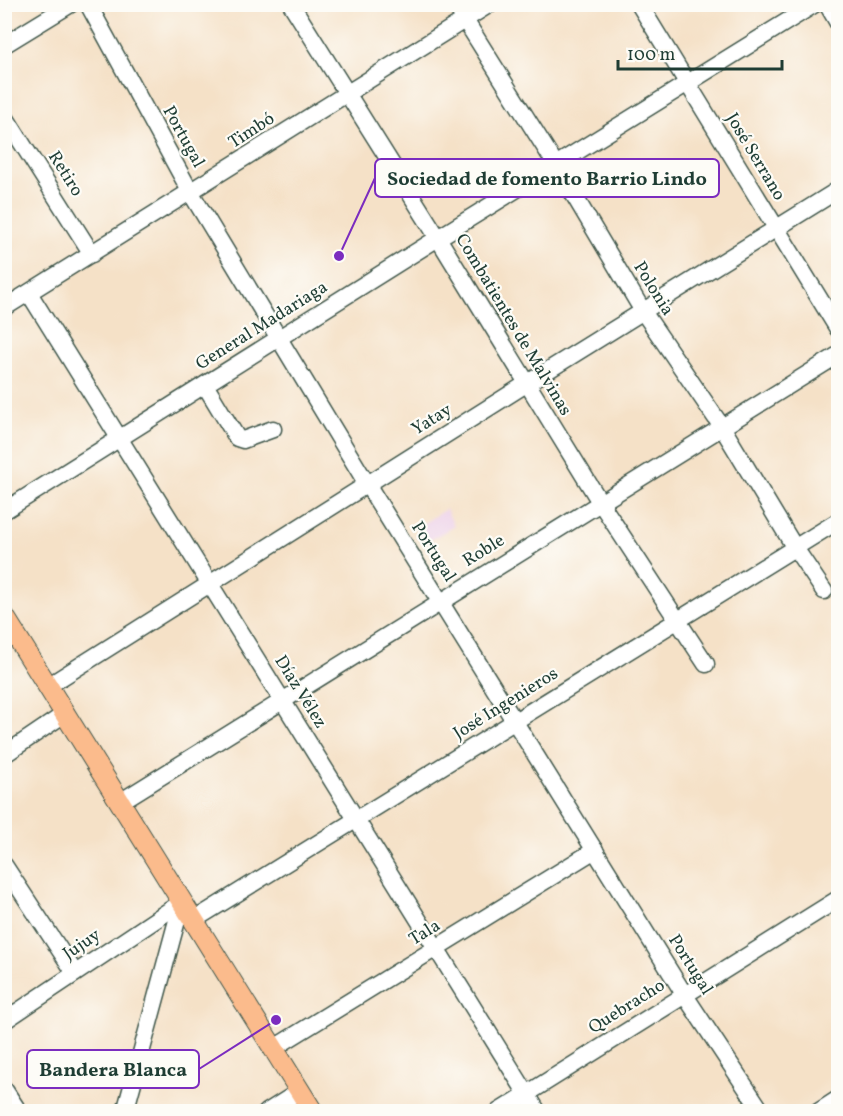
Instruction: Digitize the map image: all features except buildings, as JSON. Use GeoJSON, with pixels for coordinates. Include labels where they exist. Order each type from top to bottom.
{"type":"FeatureCollection","features":[{"type":"Feature","properties":{"kind":"main road"},"geometry":{"type":"LineString","coordinates":[[4,616],[313,1112]]}},
{"type":"Feature","properties":{"kind":"street"},"geometry":{"type":"LineString","coordinates":[[4,45],[71,4]]}},
{"type":"Feature","properties":{"kind":"street","name":"Portugal"},"geometry":{"type":"LineString","coordinates":[[87,4],[191,193],[367,484],[684,994],[762,1112]]}},
{"type":"Feature","properties":{"kind":"street","name":"Combatientes de Malvinas"},"geometry":{"type":"LineString","coordinates":[[291,4],[600,502],[706,664]]}},
{"type":"Feature","properties":{"kind":"street","name":"Polonia"},"geometry":{"type":"LineString","coordinates":[[455,4],[556,165],[644,313],[722,427],[795,548],[824,591]]}},
{"type":"Feature","properties":{"kind":"street","name":"Timbó"},"geometry":{"type":"LineString","coordinates":[[4,308],[191,193],[489,4]]}},
{"type":"Feature","properties":{"kind":"street","name":"José Serrano"},"geometry":{"type":"LineString","coordinates":[[639,4],[838,329]]}},
{"type":"Feature","properties":{"kind":"street","name":"General Madariaga"},"geometry":{"type":"LineString","coordinates":[[4,511],[815,4]]}},
{"type":"Feature","properties":{"kind":"street"},"geometry":{"type":"LineString","coordinates":[[827,4],[838,23]]}},
{"type":"Feature","properties":{"kind":"street","name":"Retiro"},"geometry":{"type":"LineString","coordinates":[[4,115],[92,254]]}},
{"type":"Feature","properties":{"kind":"street","name":"Yatay"},"geometry":{"type":"LineString","coordinates":[[48,686],[838,190]]}},
{"type":"Feature","properties":{"kind":"street","name":"Díaz Vélez"},"geometry":{"type":"LineString","coordinates":[[29,293],[538,1112]]}},
{"type":"Feature","properties":{"kind":"street","name":"Roble"},"geometry":{"type":"LineString","coordinates":[[120,802],[838,355]]}},
{"type":"Feature","properties":{"kind":"street"},"geometry":{"type":"LineString","coordinates":[[205,385],[237,438],[243,440],[273,429]]}},
{"type":"Feature","properties":{"kind":"street","name":"José Ingenieros"},"geometry":{"type":"LineString","coordinates":[[194,920],[838,521]]}},
{"type":"Feature","properties":{"kind":"street"},"geometry":{"type":"LineString","coordinates":[[4,755],[66,713]]}},
{"type":"Feature","properties":{"kind":"street","name":"Tala"},"geometry":{"type":"LineString","coordinates":[[274,1048],[596,850]]}},
{"type":"Feature","properties":{"kind":"street"},"geometry":{"type":"LineString","coordinates":[[4,865],[75,974]]}},
{"type":"Feature","properties":{"kind":"street","name":"Quebracho"},"geometry":{"type":"LineString","coordinates":[[498,1112],[838,899]]}},
{"type":"Feature","properties":{"kind":"street"},"geometry":{"type":"LineString","coordinates":[[125,1112],[182,902]]}},
{"type":"Feature","properties":{"kind":"street","name":"Jujuy"},"geometry":{"type":"LineString","coordinates":[[4,1021],[182,902]]}},
{"type":"Feature","properties":{"kind":"street"},"geometry":{"type":"LineString","coordinates":[[4,1089],[20,1112]]}},
{"type":"Feature","properties":{"kind":"street"},"geometry":{"type":"LineString","coordinates":[[267,1112],[300,1091]]}},
{"type":"Feature","properties":{"kind":"street"},"geometry":{"type":"LineString","coordinates":[[818,1112],[838,1099]]}},
{"type":"Feature","properties":{"kind":"shaded area"},"geometry":{"type":"Polygon","coordinates":[[[446,509],[454,526],[428,541],[419,526],[446,509]]]}},
{"type":"Feature","properties":{"kind":"place","name":"Sociedad de fomento Barrio Lindo"},"geometry":{"type":"Point","coordinates":[339,256]}},
{"type":"Feature","properties":{"kind":"place","name":"Bandera Blanca"},"geometry":{"type":"Point","coordinates":[276,1020]}}]}
